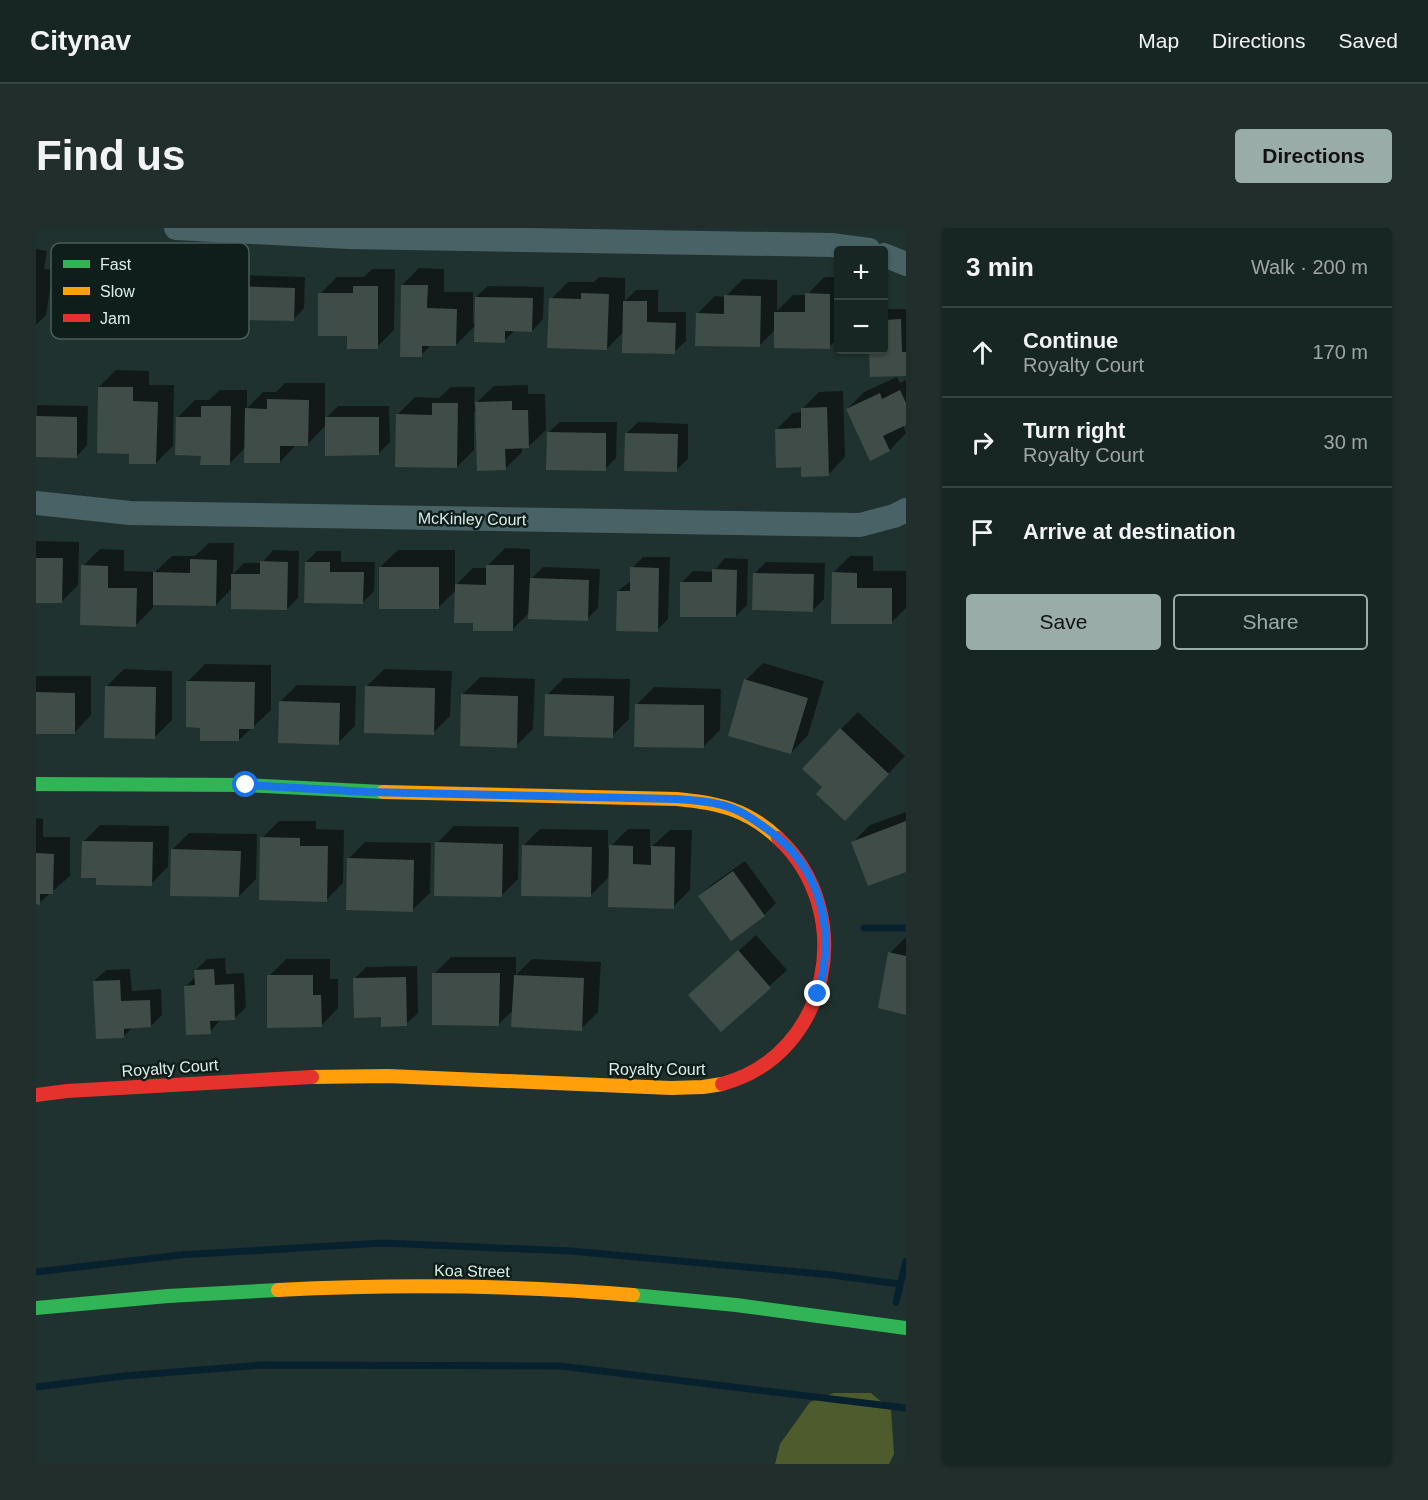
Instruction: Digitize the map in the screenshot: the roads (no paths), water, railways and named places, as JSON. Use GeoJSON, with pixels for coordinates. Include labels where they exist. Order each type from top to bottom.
{"type":"FeatureCollection","features":[{"type":"Feature","properties":{"kind":"street"},"geometry":{"type":"LineString","coordinates":[[176,228],[348,237],[839,246]]}},
{"type":"Feature","properties":{"kind":"street"},"geometry":{"type":"LineString","coordinates":[[888,257],[906,264]]}},
{"type":"Feature","properties":{"kind":"street","name":"McKinley Court"},"geometry":{"type":"LineString","coordinates":[[36,503],[130,513],[860,525],[894,516],[906,510]]}},
{"type":"Feature","properties":{"kind":"street","name":"Royalty Court"},"geometry":{"type":"LineString","coordinates":[[36,784],[246,785],[368,792],[676,799],[723,805],[740,811],[774,834],[801,861],[810,876],[819,903],[826,949],[818,994],[793,1038],[755,1071],[706,1088],[388,1076],[290,1077],[36,1095]]}},
{"type":"Feature","properties":{"kind":"street","name":"Koa Street"},"geometry":{"type":"LineString","coordinates":[[36,1308],[213,1292],[453,1287],[565,1290],[656,1297],[906,1328]]}},
{"type":"Feature","properties":{"kind":"waterway"},"geometry":{"type":"LineString","coordinates":[[864,928],[906,928]]}},
{"type":"Feature","properties":{"kind":"waterway"},"geometry":{"type":"LineString","coordinates":[[36,1272],[180,1255],[383,1243],[571,1251],[832,1275],[899,1284]]}},
{"type":"Feature","properties":{"kind":"waterway"},"geometry":{"type":"LineString","coordinates":[[896,1302],[906,1261]]}},
{"type":"Feature","properties":{"kind":"waterway"},"geometry":{"type":"LineString","coordinates":[[36,1387],[124,1376],[261,1365],[560,1366],[906,1408]]}}]}
